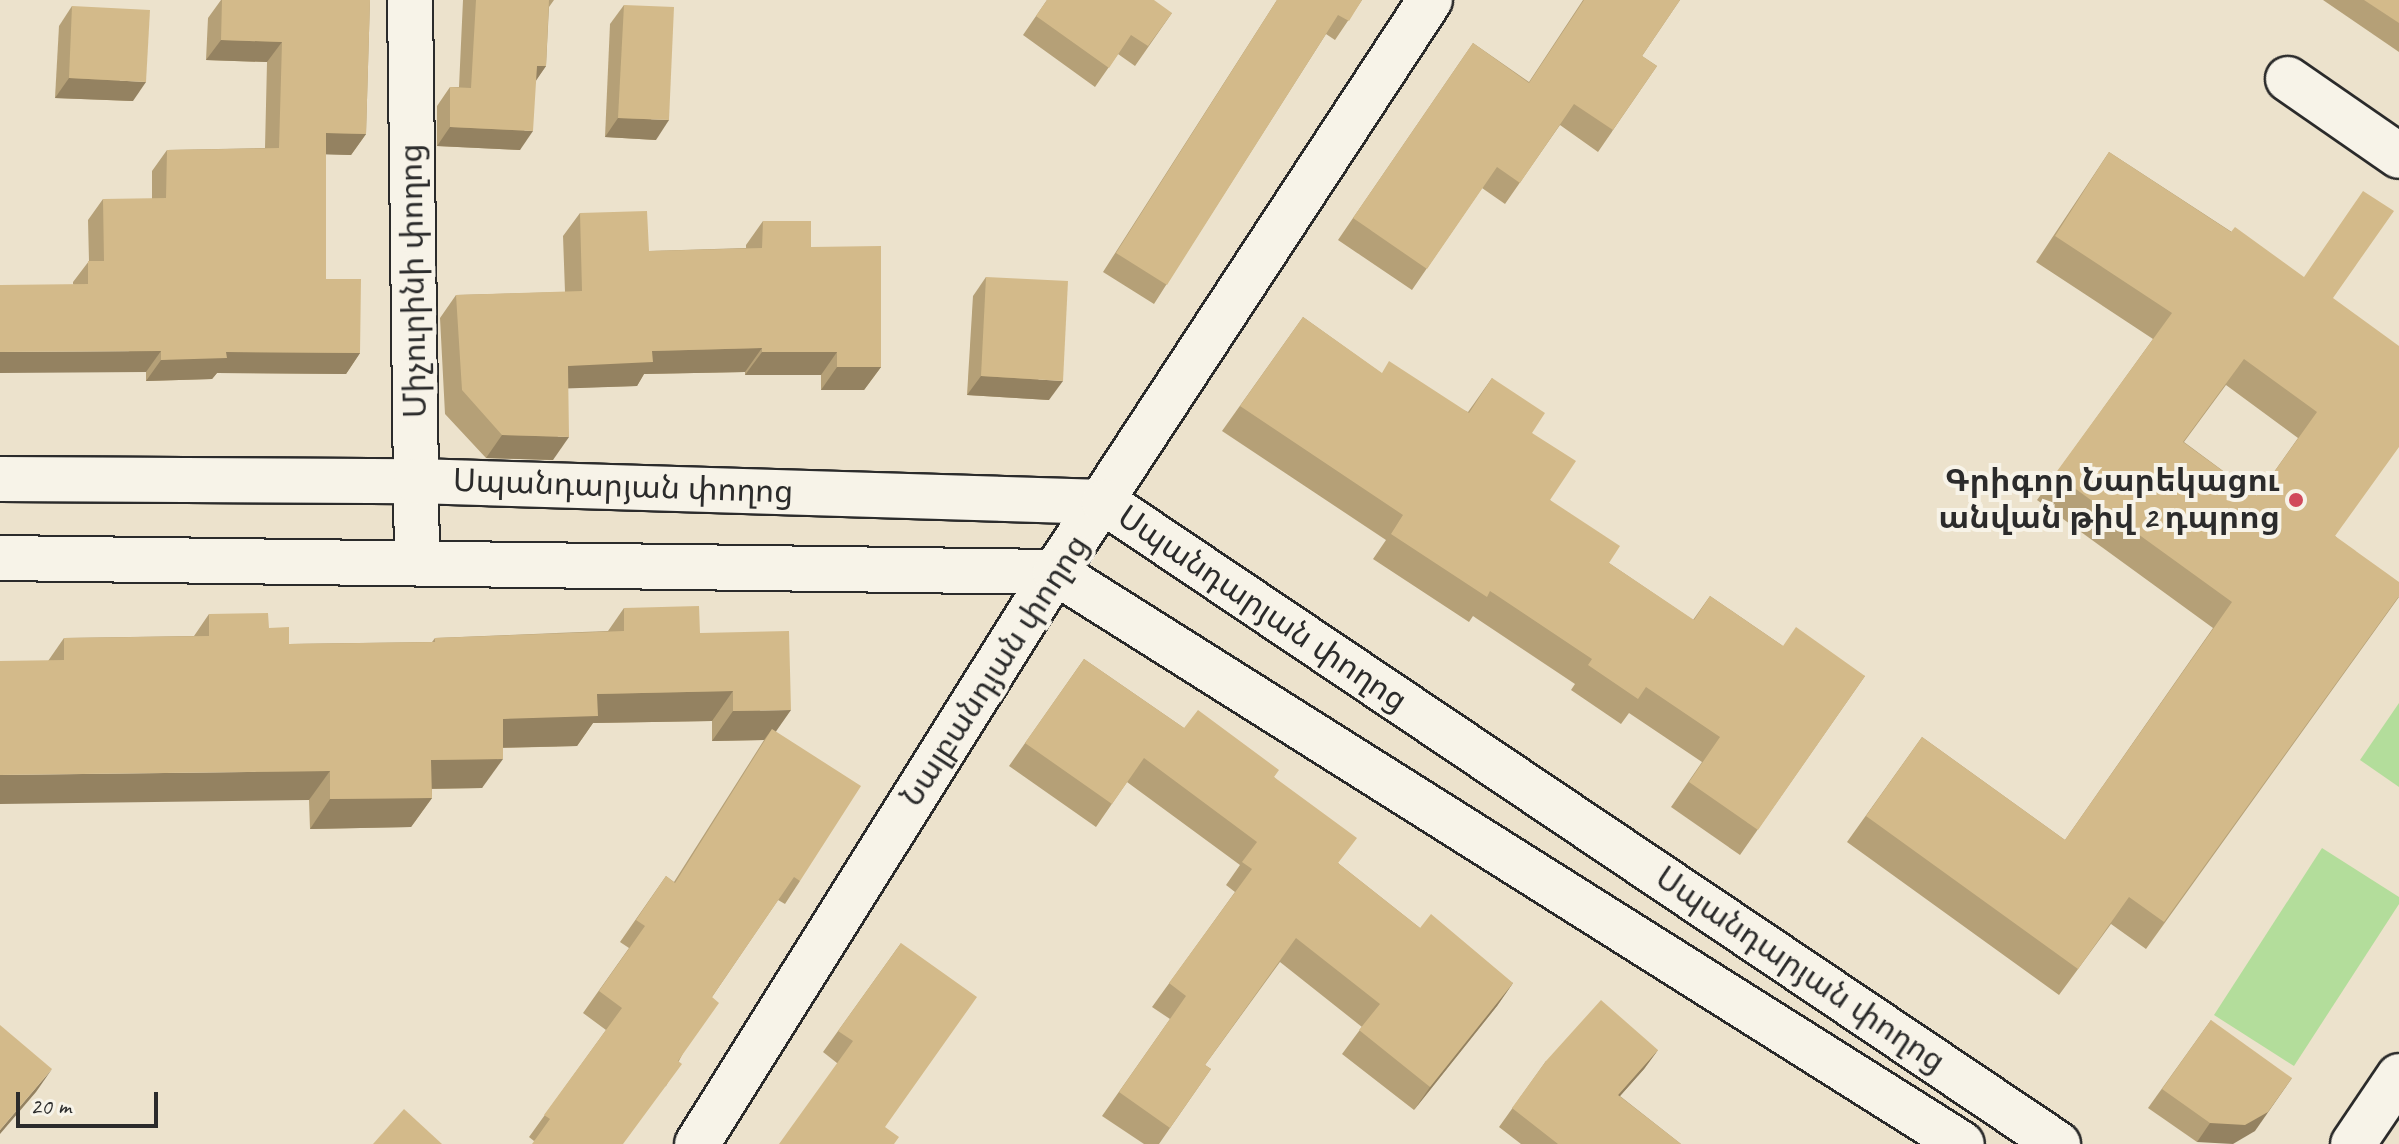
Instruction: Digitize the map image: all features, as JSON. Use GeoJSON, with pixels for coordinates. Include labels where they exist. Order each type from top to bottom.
{"type":"FeatureCollection","features":[{"type":"Feature","properties":{"kind":"main road","name":"Միչուրինի փողոց"},"geometry":{"type":"LineString","coordinates":[[410,0],[417,562]]}},
{"type":"Feature","properties":{"kind":"main road","name":"Նալբանդյան փողոց"},"geometry":{"type":"LineString","coordinates":[[697,1144],[1055,572],[1104,502],[1430,0]]}},
{"type":"Feature","properties":{"kind":"main road"},"geometry":{"type":"LineString","coordinates":[[2288,79],[2399,156]]}},
{"type":"Feature","properties":{"kind":"main road","name":"Սպանդարյան փողոց"},"geometry":{"type":"LineString","coordinates":[[0,479],[416,481],[1104,502],[2058,1144]]}},
{"type":"Feature","properties":{"kind":"main road"},"geometry":{"type":"LineString","coordinates":[[0,558],[1055,572]]}},
{"type":"Feature","properties":{"kind":"main road","name":"Սպանդարյան փողոց"},"geometry":{"type":"LineString","coordinates":[[1055,572],[1962,1144]]}},
{"type":"Feature","properties":{"kind":"main road"},"geometry":{"type":"LineString","coordinates":[[2353,1144],[2399,1076]]}},
{"type":"Feature","properties":{"kind":"green space"},"geometry":{"type":"Polygon","coordinates":[[[2399,703],[2399,787],[2360,760],[2399,703]]]}},
{"type":"Feature","properties":{"kind":"green space"},"geometry":{"type":"Polygon","coordinates":[[[2322,848],[2399,897],[2399,904],[2294,1066],[2214,1015],[2322,848]]]}},
{"type":"Feature","properties":{"kind":"building"},"geometry":{"type":"Polygon","coordinates":[[[222,0],[370,0],[366,134],[326,133],[326,279],[361,279],[360,353],[226,352],[227,358],[161,360],[161,351],[0,352],[0,285],[88,284],[88,261],[104,261],[103,199],[166,198],[167,150],[279,148],[282,42],[221,40],[222,0]]]}},
{"type":"Feature","properties":{"kind":"building"},"geometry":{"type":"Polygon","coordinates":[[[476,0],[549,0],[546,66],[537,66],[533,131],[450,127],[450,87],[471,88],[476,0]]]}},
{"type":"Feature","properties":{"kind":"building"},"geometry":{"type":"Polygon","coordinates":[[[1047,0],[1154,0],[1172,13],[1148,46],[1131,35],[1109,68],[1036,16],[1047,0]]]}},
{"type":"Feature","properties":{"kind":"building"},"geometry":{"type":"Polygon","coordinates":[[[1277,0],[1362,0],[1349,21],[1338,15],[1167,285],[1116,253],[1277,0]]]}},
{"type":"Feature","properties":{"kind":"building"},"geometry":{"type":"Polygon","coordinates":[[[1584,0],[1680,0],[1642,56],[1657,66],[1613,130],[1574,104],[1520,183],[1497,167],[1427,269],[1353,218],[1473,43],[1529,83],[1584,0]]]}},
{"type":"Feature","properties":{"kind":"building"},"geometry":{"type":"Polygon","coordinates":[[[2364,0],[2399,0],[2399,23],[2364,0]]]}},
{"type":"Feature","properties":{"kind":"building"},"geometry":{"type":"Polygon","coordinates":[[[624,5],[674,7],[669,120],[618,118],[624,5]]]}},
{"type":"Feature","properties":{"kind":"building"},"geometry":{"type":"Polygon","coordinates":[[[72,6],[150,10],[146,82],[69,78],[72,6]]]}},
{"type":"Feature","properties":{"kind":"building"},"geometry":{"type":"Polygon","coordinates":[[[2109,152],[2231,232],[2235,227],[2304,277],[2363,191],[2394,211],[2333,298],[2399,346],[2399,447],[2335,536],[2399,582],[2399,596],[2164,922],[2129,897],[2078,969],[1866,816],[1922,737],[2065,840],[2232,602],[2055,474],[2172,313],[2055,236],[2109,152]],[[2244,359],[2183,442],[2257,496],[2317,412],[2244,359]]]}},
{"type":"Feature","properties":{"kind":"building"},"geometry":{"type":"Polygon","coordinates":[[[647,211],[649,251],[762,248],[763,221],[811,221],[811,247],[881,246],[881,367],[837,367],[837,352],[762,352],[762,348],[652,351],[653,362],[568,366],[569,437],[502,435],[462,390],[456,295],[582,291],[580,213],[647,211]]]}},
{"type":"Feature","properties":{"kind":"building"},"geometry":{"type":"Polygon","coordinates":[[[986,277],[1068,281],[1063,381],[981,376],[986,277]]]}},
{"type":"Feature","properties":{"kind":"building"},"geometry":{"type":"Polygon","coordinates":[[[1303,317],[1382,373],[1389,361],[1469,413],[1492,378],[1545,413],[1532,433],[1576,461],[1550,500],[1620,546],[1609,563],[1694,620],[1710,596],[1783,646],[1796,627],[1865,676],[1758,830],[1689,782],[1720,737],[1646,687],[1638,699],[1588,665],[1592,659],[1490,591],[1487,597],[1391,534],[1403,515],[1240,406],[1303,317]]]}},
{"type":"Feature","properties":{"kind":"building"},"geometry":{"type":"Polygon","coordinates":[[[699,606],[700,633],[789,631],[791,710],[733,711],[733,691],[597,694],[598,716],[503,719],[503,759],[431,760],[432,798],[330,799],[330,771],[0,775],[0,661],[64,660],[64,638],[209,636],[209,614],[268,613],[269,628],[289,627],[289,644],[435,642],[435,638],[624,631],[624,608],[699,606]]]}},
{"type":"Feature","properties":{"kind":"building"},"geometry":{"type":"Polygon","coordinates":[[[1084,659],[1184,728],[1198,710],[1279,770],[1274,777],[1357,838],[1338,863],[1420,928],[1431,914],[1513,983],[1430,1087],[1359,1030],[1380,1004],[1296,938],[1205,1065],[1211,1069],[1170,1128],[1119,1092],[1186,996],[1169,983],[1252,869],[1242,862],[1257,842],[1144,758],[1112,804],[1025,743],[1084,659]]]}},
{"type":"Feature","properties":{"kind":"building"},"geometry":{"type":"Polygon","coordinates":[[[772,729],[861,786],[800,881],[794,877],[712,997],[719,1003],[678,1061],[682,1064],[623,1144],[532,1144],[550,1119],[544,1115],[622,1008],[599,991],[645,926],[636,920],[666,876],[675,883],[772,729]]]}},
{"type":"Feature","properties":{"kind":"building"},"geometry":{"type":"Polygon","coordinates":[[[901,943],[977,997],[885,1127],[899,1137],[894,1144],[779,1144],[853,1041],[838,1031],[901,943]]]}},
{"type":"Feature","properties":{"kind":"building"},"geometry":{"type":"Polygon","coordinates":[[[1601,1000],[1658,1050],[1618,1095],[1681,1144],[1558,1144],[1512,1108],[1546,1061],[1601,1000]]]}},
{"type":"Feature","properties":{"kind":"building"},"geometry":{"type":"Polygon","coordinates":[[[2211,1020],[2292,1078],[2268,1112],[2245,1125],[2210,1123],[2162,1089],[2211,1020]]]}},
{"type":"Feature","properties":{"kind":"building"},"geometry":{"type":"Polygon","coordinates":[[[0,1025],[52,1069],[0,1130],[0,1025]]]}},
{"type":"Feature","properties":{"kind":"building"},"geometry":{"type":"Polygon","coordinates":[[[404,1109],[442,1144],[373,1144],[404,1109]]]}},
{"type":"Feature","properties":{"kind":"place","name":"Գրիգոր Նարեկացու անվան թիվ 2 դպրոց"},"geometry":{"type":"Point","coordinates":[2296,500]}}]}
